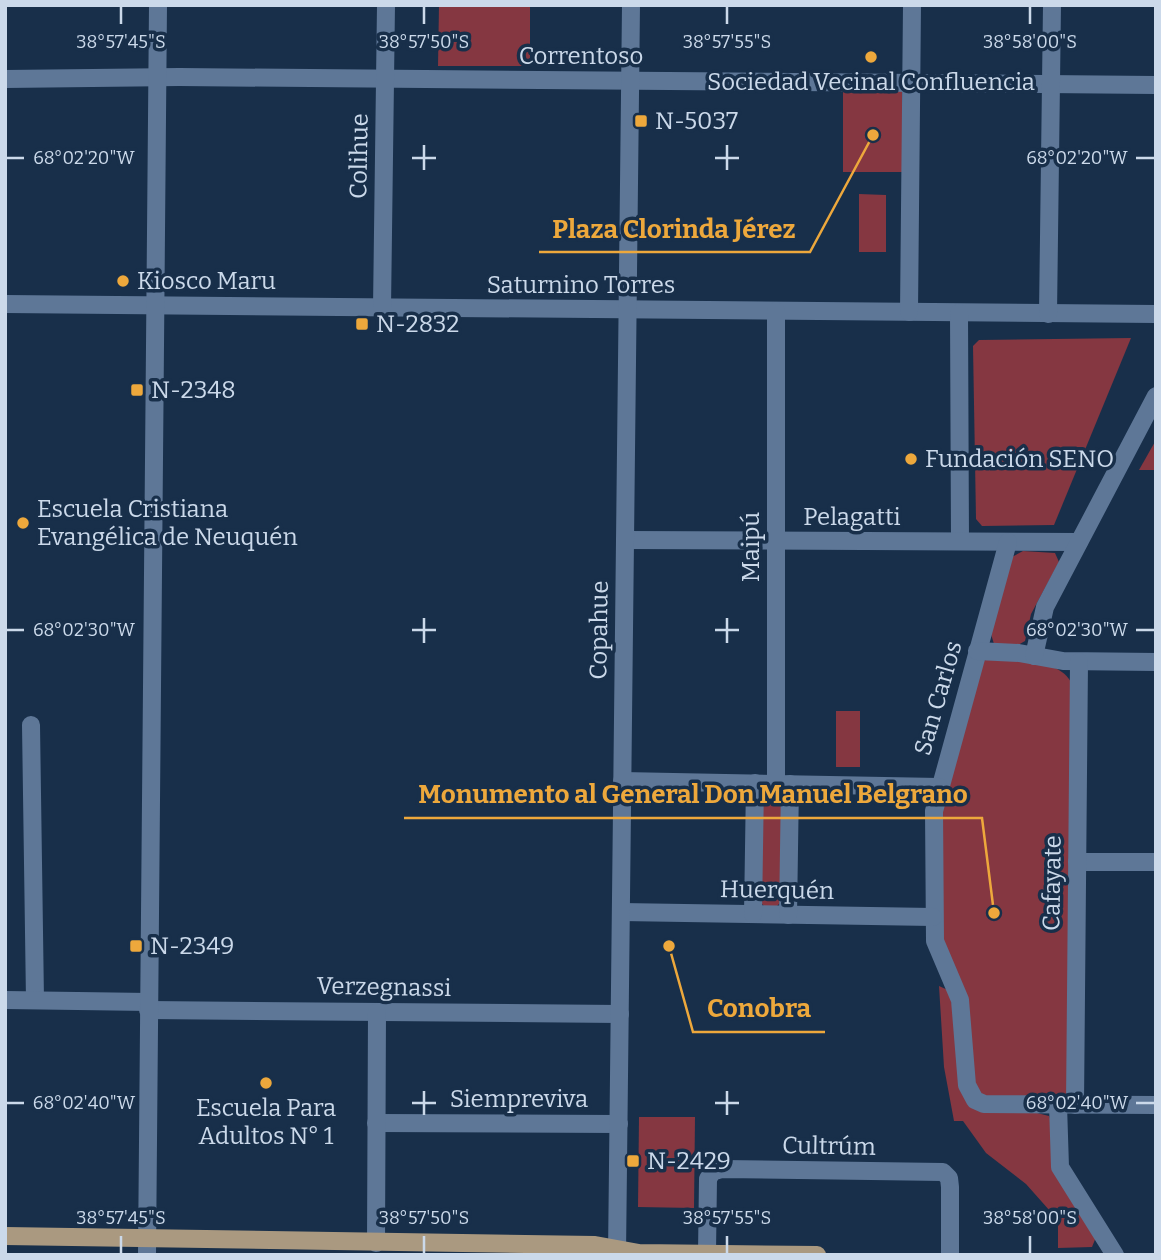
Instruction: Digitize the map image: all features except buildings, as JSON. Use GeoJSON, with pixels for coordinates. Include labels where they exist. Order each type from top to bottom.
{"type":"FeatureCollection","features":[{"type":"Feature","properties":{"kind":"main road"},"geometry":{"type":"LineString","coordinates":[[5,1236],[147,1247],[376,1243],[595,1245],[617,1252],[817,1255]]}},
{"type":"Feature","properties":{"kind":"street"},"geometry":{"type":"LineString","coordinates":[[147,1247],[158,5]]}},
{"type":"Feature","properties":{"kind":"street","name":"Colihue"},"geometry":{"type":"LineString","coordinates":[[382,308],[386,5]]}},
{"type":"Feature","properties":{"kind":"street","name":"Copahue"},"geometry":{"type":"LineString","coordinates":[[617,1252],[631,5]]}},
{"type":"Feature","properties":{"kind":"street"},"geometry":{"type":"LineString","coordinates":[[909,312],[912,5]]}},
{"type":"Feature","properties":{"kind":"street"},"geometry":{"type":"LineString","coordinates":[[1048,313],[1052,5]]}},
{"type":"Feature","properties":{"kind":"street","name":"Correntoso"},"geometry":{"type":"LineString","coordinates":[[5,79],[1156,85]]}},
{"type":"Feature","properties":{"kind":"street","name":"Saturnino Torres"},"geometry":{"type":"LineString","coordinates":[[5,304],[1156,314]]}},
{"type":"Feature","properties":{"kind":"street","name":"Maipú"},"geometry":{"type":"LineString","coordinates":[[776,311],[776,541],[788,915]]}},
{"type":"Feature","properties":{"kind":"street"},"geometry":{"type":"LineString","coordinates":[[959,313],[960,541]]}},
{"type":"Feature","properties":{"kind":"street"},"geometry":{"type":"LineString","coordinates":[[1034,656],[1042,612],[1156,396]]}},
{"type":"Feature","properties":{"kind":"street","name":"Pelagatti"},"geometry":{"type":"LineString","coordinates":[[625,540],[1079,542]]}},
{"type":"Feature","properties":{"kind":"street","name":"San Carlos"},"geometry":{"type":"LineString","coordinates":[[1009,542],[939,787],[934,816],[934,941],[960,1000],[967,1085],[975,1100],[989,1104],[1066,1105]]}},
{"type":"Feature","properties":{"kind":"street"},"geometry":{"type":"LineString","coordinates":[[977,651],[1079,662],[1156,662]]}},
{"type":"Feature","properties":{"kind":"street","name":"Cafayate"},"geometry":{"type":"LineString","coordinates":[[1079,662],[1077,862],[1066,1105],[1060,1167],[1115,1255]]}},
{"type":"Feature","properties":{"kind":"street"},"geometry":{"type":"LineString","coordinates":[[31,725],[35,1000]]}},
{"type":"Feature","properties":{"kind":"street"},"geometry":{"type":"LineString","coordinates":[[622,781],[939,787]]}},
{"type":"Feature","properties":{"kind":"street"},"geometry":{"type":"LineString","coordinates":[[752,914],[755,783]]}},
{"type":"Feature","properties":{"kind":"street"},"geometry":{"type":"LineString","coordinates":[[1077,862],[1156,862]]}},
{"type":"Feature","properties":{"kind":"street","name":"Huerquén"},"geometry":{"type":"LineString","coordinates":[[621,912],[933,917]]}},
{"type":"Feature","properties":{"kind":"street","name":"Verzegnassi"},"geometry":{"type":"LineString","coordinates":[[5,1000],[377,1012],[620,1014]]}},
{"type":"Feature","properties":{"kind":"street"},"geometry":{"type":"LineString","coordinates":[[376,1243],[377,1012]]}},
{"type":"Feature","properties":{"kind":"street"},"geometry":{"type":"LineString","coordinates":[[1066,1105],[1156,1105]]}},
{"type":"Feature","properties":{"kind":"street","name":"Siempreviva"},"geometry":{"type":"LineString","coordinates":[[376,1123],[619,1125]]}},
{"type":"Feature","properties":{"kind":"street","name":"Cultrúm"},"geometry":{"type":"LineString","coordinates":[[707,1254],[707,1183],[712,1172],[722,1169],[939,1171],[946,1175],[950,1187],[950,1255]]}},
{"type":"Feature","properties":{"kind":"shaded area"},"geometry":{"type":"Polygon","coordinates":[[[439,5],[530,5],[530,66],[438,66],[439,5]]]}},
{"type":"Feature","properties":{"kind":"shaded area"},"geometry":{"type":"Polygon","coordinates":[[[843,87],[902,90],[903,172],[843,172],[843,87]]]}},
{"type":"Feature","properties":{"kind":"shaded area"},"geometry":{"type":"Polygon","coordinates":[[[859,194],[886,195],[886,252],[859,252],[859,194]]]}},
{"type":"Feature","properties":{"kind":"shaded area"},"geometry":{"type":"Polygon","coordinates":[[[1131,338],[1054,525],[982,526],[976,519],[973,346],[979,340],[1131,338]]]}},
{"type":"Feature","properties":{"kind":"shaded area"},"geometry":{"type":"Polygon","coordinates":[[[1156,440],[1156,470],[1139,470],[1156,440]]]}},
{"type":"Feature","properties":{"kind":"shaded area"},"geometry":{"type":"Polygon","coordinates":[[[1023,551],[1055,553],[1059,562],[1031,614],[1025,641],[1018,645],[994,644],[991,634],[1012,557],[1023,551]]]}},
{"type":"Feature","properties":{"kind":"shaded area"},"geometry":{"type":"Polygon","coordinates":[[[991,658],[1047,665],[1065,674],[1071,682],[1069,1090],[1066,1097],[986,1099],[977,1093],[941,945],[939,814],[983,661],[991,658]]]}},
{"type":"Feature","properties":{"kind":"shaded area"},"geometry":{"type":"Polygon","coordinates":[[[836,711],[860,711],[860,767],[836,767],[836,711]]]}},
{"type":"Feature","properties":{"kind":"shaded area"},"geometry":{"type":"Polygon","coordinates":[[[772,794],[783,802],[781,902],[776,907],[765,907],[760,902],[763,799],[772,794]]]}},
{"type":"Feature","properties":{"kind":"shaded area"},"geometry":{"type":"Polygon","coordinates":[[[939,986],[950,991],[965,1095],[1049,1116],[1096,1237],[1092,1247],[1058,1248],[1058,1220],[1026,1184],[986,1153],[963,1121],[954,1121],[944,1067],[939,986]]]}},
{"type":"Feature","properties":{"kind":"shaded area"},"geometry":{"type":"Polygon","coordinates":[[[639,1117],[695,1117],[694,1208],[638,1207],[639,1117]]]}},
{"type":"Feature","properties":{"kind":"place","name":"Sociedad Vecinal Confluencia"},"geometry":{"type":"Point","coordinates":[871,57]}},
{"type":"Feature","properties":{"kind":"place","name":"N-5037"},"geometry":{"type":"Point","coordinates":[641,121]}},
{"type":"Feature","properties":{"kind":"place","name":"Plaza Clorinda Jérez"},"geometry":{"type":"Point","coordinates":[873,135]}},
{"type":"Feature","properties":{"kind":"place","name":"Kiosco Maru"},"geometry":{"type":"Point","coordinates":[123,281]}},
{"type":"Feature","properties":{"kind":"place","name":"N-2832"},"geometry":{"type":"Point","coordinates":[362,324]}},
{"type":"Feature","properties":{"kind":"place","name":"N-2348"},"geometry":{"type":"Point","coordinates":[137,390]}},
{"type":"Feature","properties":{"kind":"place","name":"Fundación SENO"},"geometry":{"type":"Point","coordinates":[911,459]}},
{"type":"Feature","properties":{"kind":"place","name":"Escuela Cristiana Evangélica de Neuquén"},"geometry":{"type":"Point","coordinates":[23,523]}},
{"type":"Feature","properties":{"kind":"place","name":"Monumento al General Don Manuel Belgrano"},"geometry":{"type":"Point","coordinates":[994,913]}},
{"type":"Feature","properties":{"kind":"place","name":"N-2349"},"geometry":{"type":"Point","coordinates":[136,946]}},
{"type":"Feature","properties":{"kind":"place","name":"Conobra"},"geometry":{"type":"Point","coordinates":[669,946]}},
{"type":"Feature","properties":{"kind":"place","name":"Escuela Para Adultos N° 1"},"geometry":{"type":"Point","coordinates":[266,1083]}},
{"type":"Feature","properties":{"kind":"place","name":"N-2429"},"geometry":{"type":"Point","coordinates":[633,1161]}}]}
